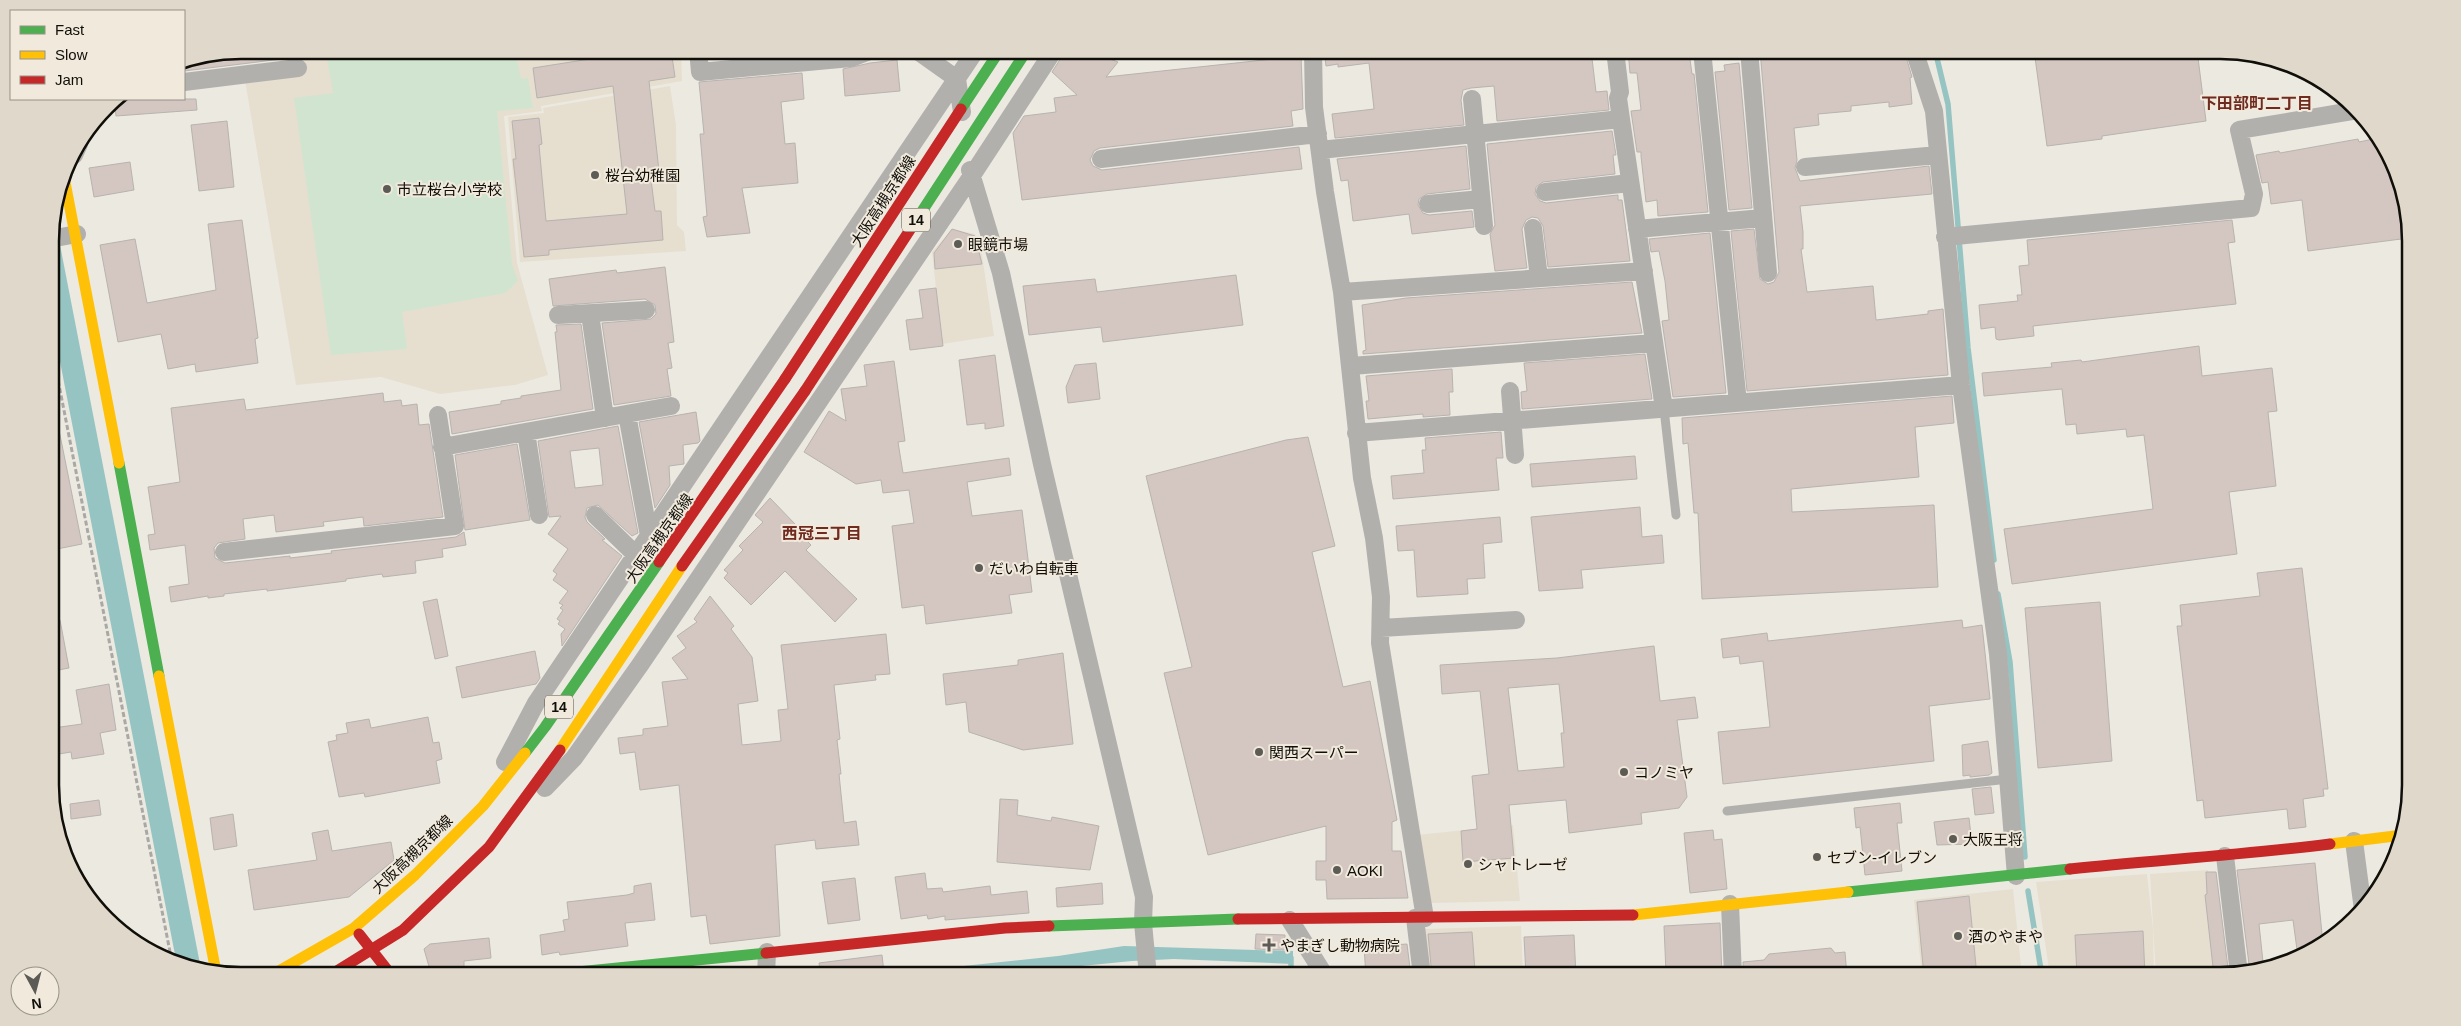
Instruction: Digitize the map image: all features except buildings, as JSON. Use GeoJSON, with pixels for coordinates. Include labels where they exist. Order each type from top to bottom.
{"type":"FeatureCollection","features":[{"type":"Feature","properties":{"kind":"street"},"geometry":{"type":"LineString","coordinates":[[699,59],[700,72],[840,59]]}},
{"type":"Feature","properties":{"kind":"street"},"geometry":{"type":"LineString","coordinates":[[929,59],[957,79],[972,177],[1001,273],[1042,464],[1144,897],[1143,931],[1147,967]]}},
{"type":"Feature","properties":{"kind":"street"},"geometry":{"type":"LineString","coordinates":[[482,806],[536,703],[970,59]]}},
{"type":"Feature","properties":{"kind":"street","name":"大阪高槻京都線"},"geometry":{"type":"LineString","coordinates":[[286,967],[354,928],[408,881],[482,806],[545,727],[786,379],[994,59]]}},
{"type":"Feature","properties":{"kind":"street","name":"14"},"geometry":{"type":"LineString","coordinates":[[345,967],[403,930],[489,847],[560,749],[693,548],[805,391],[1021,59]]}},
{"type":"Feature","properties":{"kind":"street"},"geometry":{"type":"LineString","coordinates":[[489,847],[574,758],[640,665],[972,177],[1048,59]]}},
{"type":"Feature","properties":{"kind":"street"},"geometry":{"type":"LineString","coordinates":[[1313,59],[1314,107],[1342,292],[1362,478],[1374,538],[1381,597],[1380,643],[1420,918],[1422,967]]}},
{"type":"Feature","properties":{"kind":"street"},"geometry":{"type":"LineString","coordinates":[[1616,59],[1620,92],[1618,98],[1664,409]]}},
{"type":"Feature","properties":{"kind":"street"},"geometry":{"type":"LineString","coordinates":[[1703,59],[1738,403]]}},
{"type":"Feature","properties":{"kind":"street"},"geometry":{"type":"LineString","coordinates":[[1750,59],[1768,273]]}},
{"type":"Feature","properties":{"kind":"street"},"geometry":{"type":"LineString","coordinates":[[1917,59],[1934,111],[1938,155],[1955,236],[1961,385],[1998,654],[2016,876]]}},
{"type":"Feature","properties":{"kind":"street"},"geometry":{"type":"LineString","coordinates":[[185,82],[298,68]]}},
{"type":"Feature","properties":{"kind":"street"},"geometry":{"type":"LineString","coordinates":[[1472,99],[1484,226]]}},
{"type":"Feature","properties":{"kind":"street"},"geometry":{"type":"LineString","coordinates":[[1955,236],[2251,208],[2254,194],[2239,130],[2349,112]]}},
{"type":"Feature","properties":{"kind":"street"},"geometry":{"type":"LineString","coordinates":[[1102,159],[1319,142],[1476,134],[1621,119]]}},
{"type":"Feature","properties":{"kind":"street"},"geometry":{"type":"LineString","coordinates":[[1805,167],[1938,155]]}},
{"type":"Feature","properties":{"kind":"street"},"geometry":{"type":"LineString","coordinates":[[1545,192],[1630,183]]}},
{"type":"Feature","properties":{"kind":"street"},"geometry":{"type":"LineString","coordinates":[[64,198],[63,236],[215,966]]}},
{"type":"Feature","properties":{"kind":"street"},"geometry":{"type":"LineString","coordinates":[[1428,204],[1481,198]]}},
{"type":"Feature","properties":{"kind":"street"},"geometry":{"type":"LineString","coordinates":[[1637,229],[1763,218]]}},
{"type":"Feature","properties":{"kind":"street"},"geometry":{"type":"LineString","coordinates":[[1533,228],[1539,278]]}},
{"type":"Feature","properties":{"kind":"street"},"geometry":{"type":"LineString","coordinates":[[1342,292],[1644,271]]}},
{"type":"Feature","properties":{"kind":"street"},"geometry":{"type":"LineString","coordinates":[[558,315],[646,310]]}},
{"type":"Feature","properties":{"kind":"street"},"geometry":{"type":"LineString","coordinates":[[590,314],[605,418]]}},
{"type":"Feature","properties":{"kind":"street"},"geometry":{"type":"LineString","coordinates":[[1351,366],[1654,343]]}},
{"type":"Feature","properties":{"kind":"street"},"geometry":{"type":"LineString","coordinates":[[1356,433],[1961,385]]}},
{"type":"Feature","properties":{"kind":"street"},"geometry":{"type":"LineString","coordinates":[[1510,391],[1515,455]]}},
{"type":"Feature","properties":{"kind":"street"},"geometry":{"type":"LineString","coordinates":[[442,447],[670,406]]}},
{"type":"Feature","properties":{"kind":"street"},"geometry":{"type":"LineString","coordinates":[[627,414],[649,536]]}},
{"type":"Feature","properties":{"kind":"street"},"geometry":{"type":"LineString","coordinates":[[224,552],[455,526],[438,415]]}},
{"type":"Feature","properties":{"kind":"street"},"geometry":{"type":"LineString","coordinates":[[526,432],[539,515]]}},
{"type":"Feature","properties":{"kind":"street"},"geometry":{"type":"LineString","coordinates":[[595,515],[636,555]]}},
{"type":"Feature","properties":{"kind":"street"},"geometry":{"type":"LineString","coordinates":[[1381,628],[1516,620]]}},
{"type":"Feature","properties":{"kind":"street"},"geometry":{"type":"LineString","coordinates":[[624,967],[1005,928],[1143,931],[1230,919],[1622,916],[2225,856],[2395,836]]}},
{"type":"Feature","properties":{"kind":"street"},"geometry":{"type":"LineString","coordinates":[[2354,841],[2362,900]]}},
{"type":"Feature","properties":{"kind":"street"},"geometry":{"type":"LineString","coordinates":[[2225,856],[2238,966]]}},
{"type":"Feature","properties":{"kind":"street"},"geometry":{"type":"LineString","coordinates":[[1730,904],[1734,967]]}},
{"type":"Feature","properties":{"kind":"street"},"geometry":{"type":"LineString","coordinates":[[1290,920],[1319,967]]}},
{"type":"Feature","properties":{"kind":"street"},"geometry":{"type":"LineString","coordinates":[[354,928],[384,967]]}},
{"type":"Feature","properties":{"kind":"street"},"geometry":{"type":"LineString","coordinates":[[766,967],[767,952]]}},
{"type":"Feature","properties":{"kind":"lane"},"geometry":{"type":"LineString","coordinates":[[1664,409],[1676,515]]}},
{"type":"Feature","properties":{"kind":"lane"},"geometry":{"type":"LineString","coordinates":[[1727,811],[2008,778]]}},
{"type":"Feature","properties":{"kind":"path"},"geometry":{"type":"LineString","coordinates":[[59,385],[170,953]]}},
{"type":"Feature","properties":{"kind":"shaded area","name":"市立桜台小学校"},"geometry":{"type":"Polygon","coordinates":[[[302,59],[681,59],[682,81],[541,106],[542,111],[504,116],[517,263],[548,375],[515,385],[440,394],[381,377],[296,385],[245,80],[304,72],[302,59]]]}},
{"type":"Feature","properties":{"kind":"shaded area","name":"桜台幼稚園"},"geometry":{"type":"Polygon","coordinates":[[[670,86],[676,125],[677,225],[684,232],[686,251],[520,262],[508,117],[544,113],[543,108],[670,86]]]}},
{"type":"Feature","properties":{"kind":"shaded area"},"geometry":{"type":"Polygon","coordinates":[[[952,229],[975,234],[982,255],[994,336],[942,344],[932,252],[952,229]]]}},
{"type":"Feature","properties":{"kind":"shaded area","name":"シャトレーゼ"},"geometry":{"type":"Polygon","coordinates":[[[1513,825],[1520,901],[1432,903],[1425,893],[1417,835],[1513,825]]]}},
{"type":"Feature","properties":{"kind":"shaded area"},"geometry":{"type":"Polygon","coordinates":[[[2208,870],[2217,967],[2155,967],[2150,874],[2208,870]]]}},
{"type":"Feature","properties":{"kind":"shaded area"},"geometry":{"type":"Polygon","coordinates":[[[2147,874],[2153,929],[2154,967],[2049,967],[2036,882],[2147,874]]]}},
{"type":"Feature","properties":{"kind":"shaded area"},"geometry":{"type":"Polygon","coordinates":[[[2013,889],[2021,967],[1921,967],[1914,900],[2013,889]]]}},
{"type":"Feature","properties":{"kind":"shaded area"},"geometry":{"type":"Polygon","coordinates":[[[1521,926],[1523,967],[1426,967],[1422,934],[1425,929],[1521,926]]]}},
{"type":"Feature","properties":{"kind":"green space"},"geometry":{"type":"Polygon","coordinates":[[[327,59],[517,59],[521,79],[528,78],[533,108],[497,111],[512,264],[518,281],[505,293],[402,312],[407,349],[331,355],[294,98],[333,93],[327,59]]]}},
{"type":"Feature","properties":{"kind":"water"},"geometry":{"type":"Polygon","coordinates":[[[59,240],[200,963],[175,955],[59,356],[59,240]]]}},
{"type":"Feature","properties":{"kind":"water"},"geometry":{"type":"Polygon","coordinates":[[[1124,946],[1293,951],[1293,964],[1174,959],[1072,967],[954,967],[1058,956],[1124,946]]]}},
{"type":"Feature","properties":{"kind":"waterway"},"geometry":{"type":"LineString","coordinates":[[1937,59],[1948,104],[1968,348],[1994,560]]}},
{"type":"Feature","properties":{"kind":"waterway"},"geometry":{"type":"LineString","coordinates":[[1998,594],[2010,662],[2025,857]]}},
{"type":"Feature","properties":{"kind":"waterway"},"geometry":{"type":"LineString","coordinates":[[2028,891],[2041,967]]}},
{"type":"Feature","properties":{"kind":"waterway"},"geometry":{"type":"LineString","coordinates":[[1291,958],[1291,967]]}},
{"type":"Feature","properties":{"kind":"traffic: fast"},"geometry":{"type":"LineString","coordinates":[[961,109],[994,59]]}},
{"type":"Feature","properties":{"kind":"traffic: fast"},"geometry":{"type":"LineString","coordinates":[[917,219],[1021,59]]}},
{"type":"Feature","properties":{"kind":"traffic: fast"},"geometry":{"type":"LineString","coordinates":[[119,463],[159,676]]}},
{"type":"Feature","properties":{"kind":"traffic: fast"},"geometry":{"type":"LineString","coordinates":[[525,753],[659,562]]}},
{"type":"Feature","properties":{"kind":"traffic: fast"},"geometry":{"type":"LineString","coordinates":[[1848,892],[2070,869]]}},
{"type":"Feature","properties":{"kind":"traffic: fast"},"geometry":{"type":"LineString","coordinates":[[1049,926],[1238,919]]}},
{"type":"Feature","properties":{"kind":"traffic: fast"},"geometry":{"type":"LineString","coordinates":[[627,967],[766,953]]}},
{"type":"Feature","properties":{"kind":"traffic: slow"},"geometry":{"type":"LineString","coordinates":[[66,189],[119,463]]}},
{"type":"Feature","properties":{"kind":"traffic: slow"},"geometry":{"type":"LineString","coordinates":[[560,750],[682,566]]}},
{"type":"Feature","properties":{"kind":"traffic: slow"},"geometry":{"type":"LineString","coordinates":[[159,676],[215,966]]}},
{"type":"Feature","properties":{"kind":"traffic: slow"},"geometry":{"type":"LineString","coordinates":[[286,967],[354,928],[415,875],[483,806],[525,753]]}},
{"type":"Feature","properties":{"kind":"traffic: slow"},"geometry":{"type":"LineString","coordinates":[[2330,844],[2395,836]]}},
{"type":"Feature","properties":{"kind":"traffic: slow"},"geometry":{"type":"LineString","coordinates":[[1633,915],[1848,892]]}},
{"type":"Feature","properties":{"kind":"traffic: jam"},"geometry":{"type":"LineString","coordinates":[[785,379],[961,109]]}},
{"type":"Feature","properties":{"kind":"traffic: jam"},"geometry":{"type":"LineString","coordinates":[[805,391],[917,219]]}},
{"type":"Feature","properties":{"kind":"traffic: jam"},"geometry":{"type":"LineString","coordinates":[[659,562],[785,379]]}},
{"type":"Feature","properties":{"kind":"traffic: jam"},"geometry":{"type":"LineString","coordinates":[[682,566],[805,391]]}},
{"type":"Feature","properties":{"kind":"traffic: jam"},"geometry":{"type":"LineString","coordinates":[[343,967],[403,930],[489,847],[560,750]]}},
{"type":"Feature","properties":{"kind":"traffic: jam"},"geometry":{"type":"LineString","coordinates":[[2070,869],[2330,844]]}},
{"type":"Feature","properties":{"kind":"traffic: jam"},"geometry":{"type":"LineString","coordinates":[[1238,919],[1633,915]]}},
{"type":"Feature","properties":{"kind":"traffic: jam"},"geometry":{"type":"LineString","coordinates":[[766,953],[1005,928],[1049,926]]}},
{"type":"Feature","properties":{"kind":"traffic: jam"},"geometry":{"type":"LineString","coordinates":[[359,934],[385,967]]}},
{"type":"Feature","properties":{"kind":"place","name":"桜台幼稚園"},"geometry":{"type":"Point","coordinates":[595,175]}},
{"type":"Feature","properties":{"kind":"place","name":"市立桜台小学校"},"geometry":{"type":"Point","coordinates":[387,189]}},
{"type":"Feature","properties":{"kind":"place","name":"眼鏡市場"},"geometry":{"type":"Point","coordinates":[958,244]}},
{"type":"Feature","properties":{"kind":"place","name":"だいわ自転車"},"geometry":{"type":"Point","coordinates":[979,568]}},
{"type":"Feature","properties":{"kind":"place","name":"関西スーパー"},"geometry":{"type":"Point","coordinates":[1259,752]}},
{"type":"Feature","properties":{"kind":"place","name":"コノミヤ"},"geometry":{"type":"Point","coordinates":[1624,772]}},
{"type":"Feature","properties":{"kind":"place","name":"大阪王将"},"geometry":{"type":"Point","coordinates":[1953,839]}},
{"type":"Feature","properties":{"kind":"place","name":"セブン-イレブン"},"geometry":{"type":"Point","coordinates":[1817,857]}},
{"type":"Feature","properties":{"kind":"place","name":"シャトレーゼ"},"geometry":{"type":"Point","coordinates":[1468,864]}},
{"type":"Feature","properties":{"kind":"place","name":"AOKI"},"geometry":{"type":"Point","coordinates":[1337,870]}},
{"type":"Feature","properties":{"kind":"place","name":"酒のやまや"},"geometry":{"type":"Point","coordinates":[1958,936]}},
{"type":"Feature","properties":{"kind":"place","name":"やまぎし動物病院"},"geometry":{"type":"Point","coordinates":[1269,945]}},
{"type":"Feature","properties":{"kind":"district","name":"下田部町二丁目"},"geometry":{"type":"Point","coordinates":[2257,103]}},
{"type":"Feature","properties":{"kind":"district","name":"西冠三丁目"},"geometry":{"type":"Point","coordinates":[822,533]}}]}
